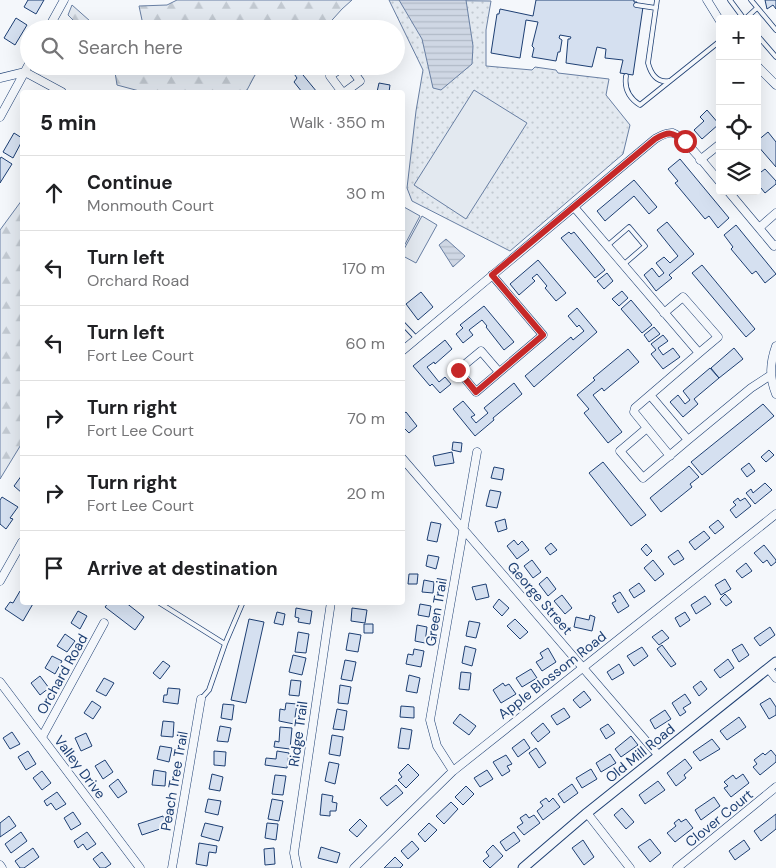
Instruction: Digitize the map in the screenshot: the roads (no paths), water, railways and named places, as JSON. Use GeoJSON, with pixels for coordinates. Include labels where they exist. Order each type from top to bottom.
{"type":"FeatureCollection","features":[{"type":"Feature","properties":{"kind":"street"},"geometry":{"type":"LineString","coordinates":[[53,20],[64,0]]}},
{"type":"Feature","properties":{"kind":"street"},"geometry":{"type":"LineString","coordinates":[[707,0],[716,15]]}},
{"type":"Feature","properties":{"kind":"street"},"geometry":{"type":"LineString","coordinates":[[761,70],[776,85]]}},
{"type":"Feature","properties":{"kind":"street"},"geometry":{"type":"LineString","coordinates":[[0,78],[20,73]]}},
{"type":"Feature","properties":{"kind":"street"},"geometry":{"type":"LineString","coordinates":[[0,117],[22,75]]}},
{"type":"Feature","properties":{"kind":"street"},"geometry":{"type":"LineString","coordinates":[[30,75],[58,90]]}},
{"type":"Feature","properties":{"kind":"street"},"geometry":{"type":"LineString","coordinates":[[331,75],[330,76],[341,90]]}},
{"type":"Feature","properties":{"kind":"street"},"geometry":{"type":"LineString","coordinates":[[346,90],[360,81],[356,75]]}},
{"type":"Feature","properties":{"kind":"street"},"geometry":{"type":"LineString","coordinates":[[405,348],[655,139],[664,134],[674,133],[685,141],[716,178]]}},
{"type":"Feature","properties":{"kind":"street"},"geometry":{"type":"LineString","coordinates":[[700,160],[716,147]]}},
{"type":"Feature","properties":{"kind":"street"},"geometry":{"type":"LineString","coordinates":[[731,195],[774,246],[776,245]]}},
{"type":"Feature","properties":{"kind":"street"},"geometry":{"type":"LineString","coordinates":[[574,207],[699,353]]}},
{"type":"Feature","properties":{"kind":"street"},"geometry":{"type":"LineString","coordinates":[[759,228],[776,213]]}},
{"type":"Feature","properties":{"kind":"street"},"geometry":{"type":"LineString","coordinates":[[492,275],[543,335],[476,392],[458,370],[481,351],[499,372]]}},
{"type":"Feature","properties":{"kind":"street"},"geometry":{"type":"LineString","coordinates":[[664,313],[684,297],[718,337],[635,408],[634,412],[670,456]]}},
{"type":"Feature","properties":{"kind":"street"},"geometry":{"type":"LineString","coordinates":[[776,346],[772,360],[771,375],[776,394]]}},
{"type":"Feature","properties":{"kind":"street"},"geometry":{"type":"LineString","coordinates":[[647,428],[620,451],[644,478],[751,388],[771,375]]}},
{"type":"Feature","properties":{"kind":"street"},"geometry":{"type":"LineString","coordinates":[[650,395],[688,440]]}},
{"type":"Feature","properties":{"kind":"street","name":"Green Trail"},"geometry":{"type":"LineString","coordinates":[[453,771],[436,746],[430,720],[477,452]]}},
{"type":"Feature","properties":{"kind":"street","name":"George Street"},"geometry":{"type":"LineString","coordinates":[[405,461],[658,756]]}},
{"type":"Feature","properties":{"kind":"street","name":"Apple Blossom Road"},"geometry":{"type":"LineString","coordinates":[[354,868],[453,771],[776,514]]}},
{"type":"Feature","properties":{"kind":"street"},"geometry":{"type":"LineString","coordinates":[[0,581],[20,546]]}},
{"type":"Feature","properties":{"kind":"street","name":"Ridge Trail"},"geometry":{"type":"LineString","coordinates":[[297,868],[294,853],[331,605]]}},
{"type":"Feature","properties":{"kind":"street","name":"Orchard Road"},"geometry":{"type":"LineString","coordinates":[[42,737],[104,623]]}},
{"type":"Feature","properties":{"kind":"street","name":"Old Mill Road"},"geometry":{"type":"LineString","coordinates":[[523,868],[587,813],[776,662]]}},
{"type":"Feature","properties":{"kind":"street"},"geometry":{"type":"LineString","coordinates":[[768,668],[776,678]]}},
{"type":"Feature","properties":{"kind":"street","name":"Valley Drive"},"geometry":{"type":"LineString","coordinates":[[0,682],[140,868]]}},
{"type":"Feature","properties":{"kind":"street","name":"Peach Tree Trail"},"geometry":{"type":"LineString","coordinates":[[172,868],[201,699]]}},
{"type":"Feature","properties":{"kind":"street","name":"Clover Court"},"geometry":{"type":"LineString","coordinates":[[677,868],[776,787]]}},
{"type":"Feature","properties":{"kind":"street"},"geometry":{"type":"LineString","coordinates":[[587,813],[630,868]]}},
{"type":"Feature","properties":{"kind":"lane"},"geometry":{"type":"LineString","coordinates":[[657,0],[648,62],[650,70],[657,79],[661,81],[672,80]]}},
{"type":"Feature","properties":{"kind":"lane"},"geometry":{"type":"LineString","coordinates":[[730,0],[741,15]]}},
{"type":"Feature","properties":{"kind":"lane"},"geometry":{"type":"LineString","coordinates":[[751,0],[776,30]]}},
{"type":"Feature","properties":{"kind":"lane"},"geometry":{"type":"LineString","coordinates":[[636,5],[656,8]]}},
{"type":"Feature","properties":{"kind":"lane"},"geometry":{"type":"LineString","coordinates":[[749,15],[757,8]]}},
{"type":"Feature","properties":{"kind":"lane"},"geometry":{"type":"LineString","coordinates":[[761,40],[776,57]]}},
{"type":"Feature","properties":{"kind":"lane"},"geometry":{"type":"LineString","coordinates":[[626,76],[626,90],[640,105],[716,44]]}},
{"type":"Feature","properties":{"kind":"lane"},"geometry":{"type":"LineString","coordinates":[[607,246],[629,227],[645,246],[623,265]]}},
{"type":"Feature","properties":{"kind":"lane"},"geometry":{"type":"LineString","coordinates":[[405,326],[416,339]]}},
{"type":"Feature","properties":{"kind":"lane"},"geometry":{"type":"LineString","coordinates":[[163,605],[225,644]]}},
{"type":"Feature","properties":{"kind":"lane"},"geometry":{"type":"LineString","coordinates":[[201,699],[210,690],[225,644],[242,605]]}}]}
